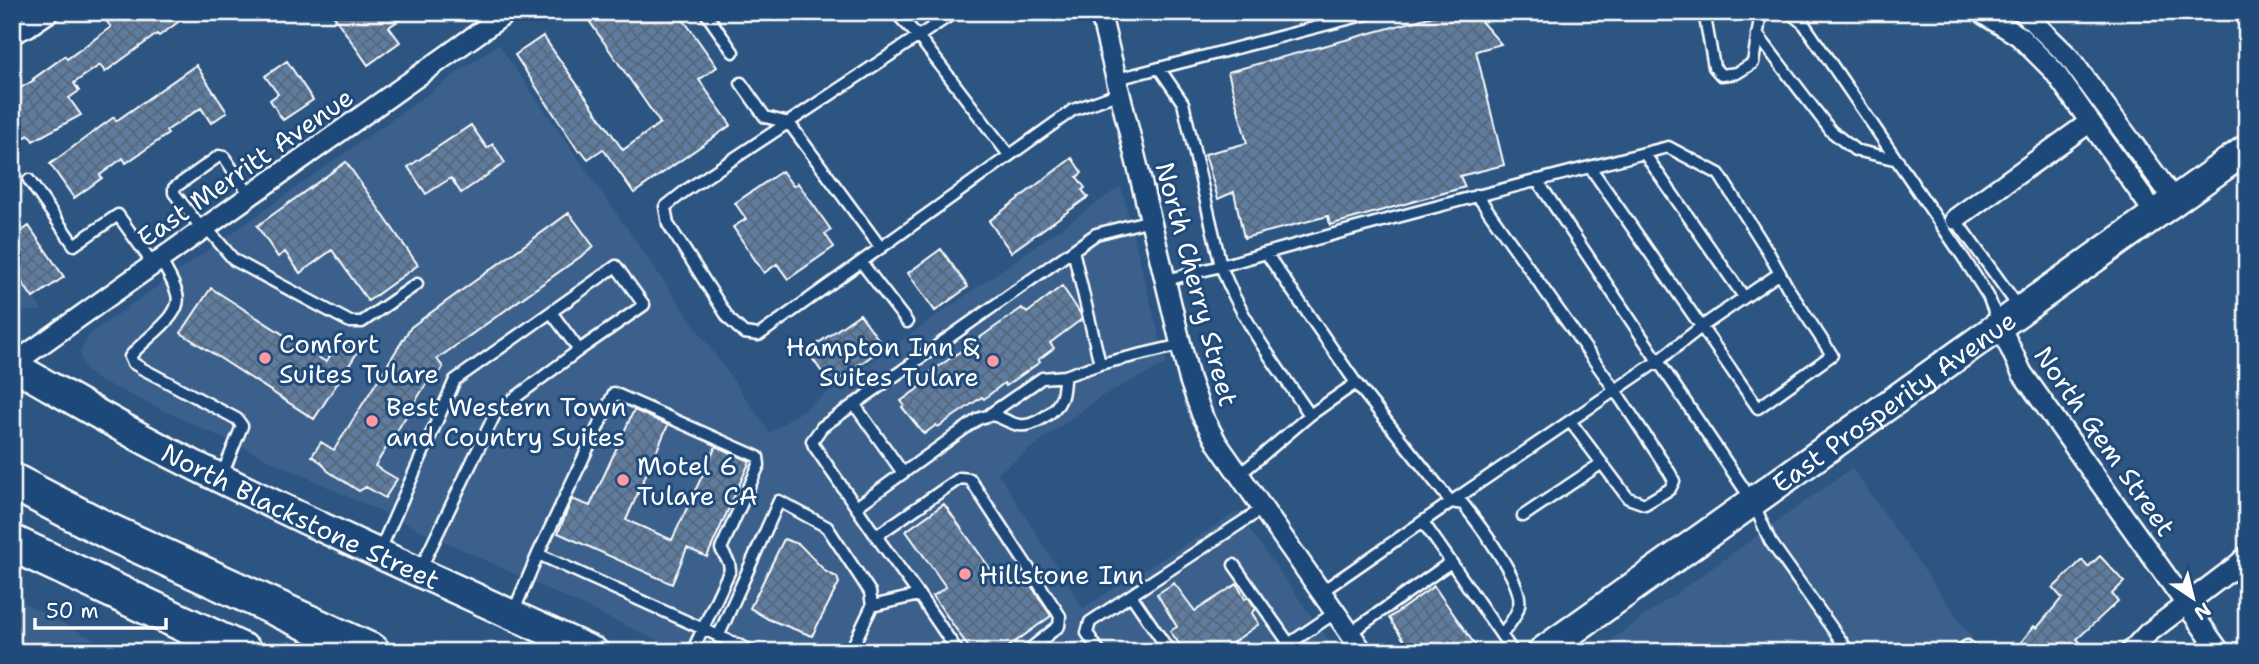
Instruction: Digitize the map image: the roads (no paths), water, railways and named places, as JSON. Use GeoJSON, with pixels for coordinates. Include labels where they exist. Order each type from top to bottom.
{"type":"FeatureCollection","features":[{"type":"Feature","properties":{"kind":"highway"},"geometry":{"type":"LineString","coordinates":[[12,481],[112,533],[372,652]]}},
{"type":"Feature","properties":{"kind":"highway"},"geometry":{"type":"LineString","coordinates":[[12,543],[244,652]]}},
{"type":"Feature","properties":{"kind":"highway"},"geometry":{"type":"LineString","coordinates":[[12,561],[83,577]]}},
{"type":"Feature","properties":{"kind":"main road","name":"East Prosperity Avenue"},"geometry":{"type":"LineString","coordinates":[[1542,652],[2247,149]]}},
{"type":"Feature","properties":{"kind":"main road","name":"North Blackstone Street"},"geometry":{"type":"LineString","coordinates":[[12,365],[167,452],[221,479],[594,652]]}},
{"type":"Feature","properties":{"kind":"street"},"geometry":{"type":"LineString","coordinates":[[12,34],[49,12]]}},
{"type":"Feature","properties":{"kind":"street","name":"East Merritt Avenue"},"geometry":{"type":"LineString","coordinates":[[12,365],[250,195],[484,19],[508,12]]}},
{"type":"Feature","properties":{"kind":"street"},"geometry":{"type":"LineString","coordinates":[[1980,12],[2019,36],[2037,52],[2090,122],[2165,208]]}},
{"type":"Feature","properties":{"kind":"street"},"geometry":{"type":"LineString","coordinates":[[2023,12],[2069,57],[2165,208]]}},
{"type":"Feature","properties":{"kind":"street","name":"North Cherry Street"},"geometry":{"type":"LineString","coordinates":[[1102,13],[1181,345],[1202,415],[1238,475],[1363,652]]}},
{"type":"Feature","properties":{"kind":"street"},"geometry":{"type":"LineString","coordinates":[[1955,219],[2090,122]]}},
{"type":"Feature","properties":{"kind":"street","name":"North Gem Street"},"geometry":{"type":"LineString","coordinates":[[2010,318],[2022,373],[2220,652]]}},
{"type":"Feature","properties":{"kind":"street"},"geometry":{"type":"LineString","coordinates":[[2130,652],[2148,633],[2247,556]]}},
{"type":"Feature","properties":{"kind":"lane"},"geometry":{"type":"LineString","coordinates":[[705,12],[733,52]]}},
{"type":"Feature","properties":{"kind":"lane"},"geometry":{"type":"LineString","coordinates":[[895,12],[918,36],[1009,156]]}},
{"type":"Feature","properties":{"kind":"lane"},"geometry":{"type":"LineString","coordinates":[[954,12],[665,207],[668,224],[729,319],[744,333],[759,335],[1073,110],[1118,86],[1159,68],[1375,12]]}},
{"type":"Feature","properties":{"kind":"lane"},"geometry":{"type":"LineString","coordinates":[[1704,12],[1714,67],[1721,75],[1737,73],[1752,63],[1761,12]]}},
{"type":"Feature","properties":{"kind":"lane"},"geometry":{"type":"LineString","coordinates":[[1790,12],[1804,24],[1988,296],[2010,318]]}},
{"type":"Feature","properties":{"kind":"lane"},"geometry":{"type":"LineString","coordinates":[[1757,34],[1830,131],[1855,150],[1898,160]]}},
{"type":"Feature","properties":{"kind":"lane"},"geometry":{"type":"LineString","coordinates":[[1159,68],[1183,103],[1221,266],[1231,293],[1310,415]]}},
{"type":"Feature","properties":{"kind":"lane"},"geometry":{"type":"LineString","coordinates":[[741,83],[765,117],[789,122],[881,248]]}},
{"type":"Feature","properties":{"kind":"lane"},"geometry":{"type":"LineString","coordinates":[[1166,280],[1477,195],[1668,147],[1719,174],[1832,355],[1758,408],[1590,167]]}},
{"type":"Feature","properties":{"kind":"lane"},"geometry":{"type":"LineString","coordinates":[[1644,153],[1744,298]]}},
{"type":"Feature","properties":{"kind":"lane"},"geometry":{"type":"LineString","coordinates":[[250,195],[224,157],[219,156],[174,188],[174,193],[234,260],[350,323],[362,323],[417,284]]}},
{"type":"Feature","properties":{"kind":"lane"},"geometry":{"type":"LineString","coordinates":[[29,180],[74,245],[118,215],[157,262],[178,296],[177,308],[130,357],[133,363],[141,368],[237,419],[242,426],[221,479]]}},
{"type":"Feature","properties":{"kind":"lane"},"geometry":{"type":"LineString","coordinates":[[1537,180],[1753,502],[1770,541],[1849,652]]}},
{"type":"Feature","properties":{"kind":"lane"},"geometry":{"type":"LineString","coordinates":[[1477,195],[1615,390],[1674,481],[1670,489],[1645,504],[1628,498],[1570,421]]}},
{"type":"Feature","properties":{"kind":"lane"},"geometry":{"type":"LineString","coordinates":[[1955,219],[2010,318]]}},
{"type":"Feature","properties":{"kind":"lane"},"geometry":{"type":"LineString","coordinates":[[958,652],[812,440],[822,426],[1096,234],[1151,220]]}},
{"type":"Feature","properties":{"kind":"lane"},"geometry":{"type":"LineString","coordinates":[[1073,250],[1100,364]]}},
{"type":"Feature","properties":{"kind":"lane"},"geometry":{"type":"LineString","coordinates":[[1266,253],[1356,383],[1451,502],[1463,504],[1479,525],[1518,589],[1518,609],[1502,634]]}},
{"type":"Feature","properties":{"kind":"lane"},"geometry":{"type":"LineString","coordinates":[[861,262],[907,322]]}},
{"type":"Feature","properties":{"kind":"lane"},"geometry":{"type":"LineString","coordinates":[[378,554],[455,380],[616,266],[644,305],[496,412],[419,572]]}},
{"type":"Feature","properties":{"kind":"lane"},"geometry":{"type":"LineString","coordinates":[[1321,592],[1658,361],[1780,273]]}},
{"type":"Feature","properties":{"kind":"lane"},"geometry":{"type":"LineString","coordinates":[[551,312],[579,351]]}},
{"type":"Feature","properties":{"kind":"lane"},"geometry":{"type":"LineString","coordinates":[[856,507],[978,419],[990,414],[1042,378],[1065,376],[1100,364],[1181,345]]}},
{"type":"Feature","properties":{"kind":"lane"},"geometry":{"type":"LineString","coordinates":[[990,414],[1016,425],[1025,425],[1046,416],[1055,409],[1062,397],[1065,376]]}},
{"type":"Feature","properties":{"kind":"lane"},"geometry":{"type":"LineString","coordinates":[[1238,475],[1310,415],[1356,383]]}},
{"type":"Feature","properties":{"kind":"lane"},"geometry":{"type":"LineString","coordinates":[[512,614],[612,394],[617,392],[759,460],[721,549],[730,570],[692,652]]}},
{"type":"Feature","properties":{"kind":"lane"},"geometry":{"type":"LineString","coordinates":[[854,404],[903,473]]}},
{"type":"Feature","properties":{"kind":"lane"},"geometry":{"type":"LineString","coordinates":[[1523,516],[1602,463]]}},
{"type":"Feature","properties":{"kind":"lane"},"geometry":{"type":"LineString","coordinates":[[876,536],[960,478],[970,479],[1060,616],[1059,626],[1026,652]]}},
{"type":"Feature","properties":{"kind":"lane"},"geometry":{"type":"LineString","coordinates":[[718,637],[779,501],[827,527],[870,592],[872,606],[850,652]]}},
{"type":"Feature","properties":{"kind":"lane"},"geometry":{"type":"LineString","coordinates":[[1100,652],[1087,632],[1090,622],[1262,509]]}},
{"type":"Feature","properties":{"kind":"lane"},"geometry":{"type":"LineString","coordinates":[[1423,522],[1513,652]]}},
{"type":"Feature","properties":{"kind":"lane"},"geometry":{"type":"LineString","coordinates":[[538,554],[754,652]]}},
{"type":"Feature","properties":{"kind":"lane"},"geometry":{"type":"LineString","coordinates":[[1350,633],[1451,562]]}},
{"type":"Feature","properties":{"kind":"lane"},"geometry":{"type":"LineString","coordinates":[[1234,565],[1292,648]]}},
{"type":"Feature","properties":{"kind":"lane"},"geometry":{"type":"LineString","coordinates":[[1130,595],[1171,652]]}},
{"type":"Feature","properties":{"kind":"lane"},"geometry":{"type":"LineString","coordinates":[[872,606],[919,596]]}},
{"type":"Feature","properties":{"kind":"lane"},"geometry":{"type":"LineString","coordinates":[[1277,652],[1292,648],[1336,612]]}},
{"type":"Feature","properties":{"kind":"place","name":"Comfort Suites Tulare"},"geometry":{"type":"Point","coordinates":[265,358]}},
{"type":"Feature","properties":{"kind":"place","name":"Hampton Inn & Suites Tulare"},"geometry":{"type":"Point","coordinates":[993,361]}},
{"type":"Feature","properties":{"kind":"place","name":"Best Western Town and Country Suites"},"geometry":{"type":"Point","coordinates":[372,421]}},
{"type":"Feature","properties":{"kind":"place","name":"Motel 6 Tulare CA"},"geometry":{"type":"Point","coordinates":[623,480]}},
{"type":"Feature","properties":{"kind":"place","name":"Hillstone Inn"},"geometry":{"type":"Point","coordinates":[965,574]}}]}
